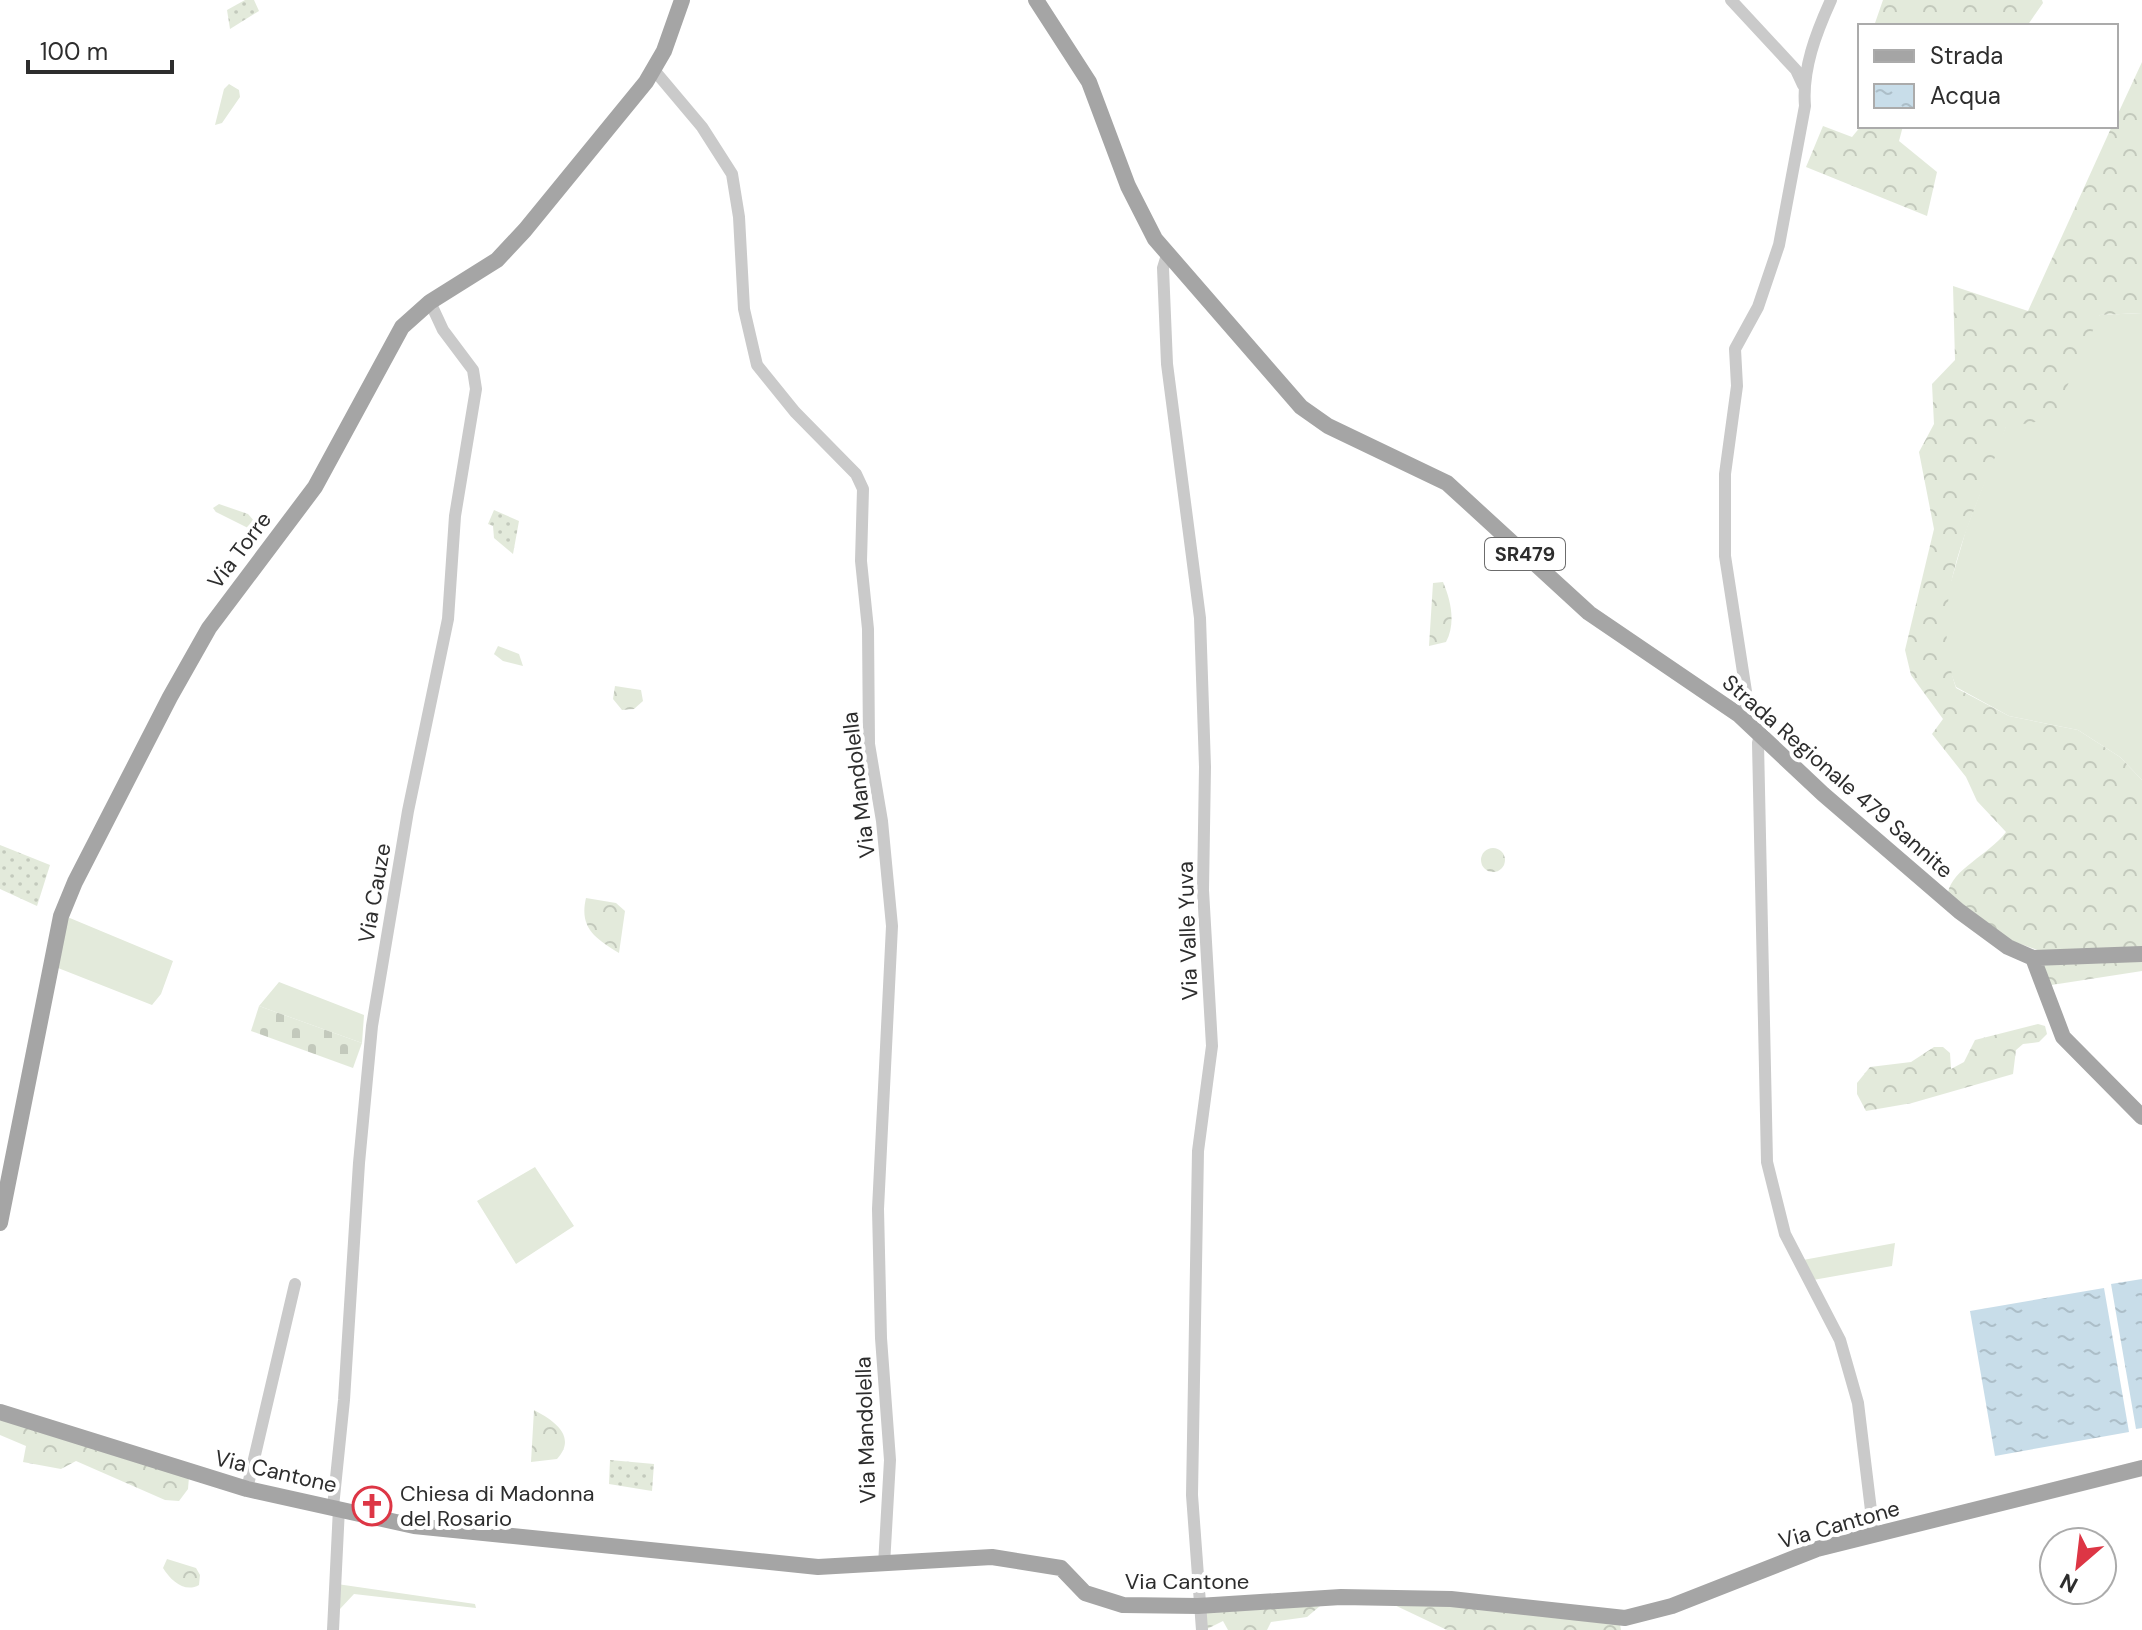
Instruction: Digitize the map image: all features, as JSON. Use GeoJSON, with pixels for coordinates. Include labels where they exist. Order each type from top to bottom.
{"type":"FeatureCollection","features":[{"type":"Feature","properties":{"kind":"main road","name":"Via Torre"},"geometry":{"type":"LineString","coordinates":[[0,1223],[61,916],[75,882],[209,628],[315,487],[402,327],[430,302],[508,250],[654,70],[673,32],[682,0]]}},
{"type":"Feature","properties":{"kind":"main road","name":"Strada Regionale 479 Sannite"},"geometry":{"type":"LineString","coordinates":[[1036,0],[1089,82],[1138,208],[1167,255],[1301,407],[1328,426],[1447,483],[1589,613],[1739,715],[1959,911],[2008,947],[2033,958],[2142,954]]}},
{"type":"Feature","properties":{"kind":"main road"},"geometry":{"type":"LineString","coordinates":[[2033,958],[2063,1037],[2142,1117]]}},
{"type":"Feature","properties":{"kind":"main road","name":"Via Cantone"},"geometry":{"type":"LineString","coordinates":[[0,1412],[247,1489],[414,1526],[818,1567],[992,1557],[1020,1560],[1061,1568],[1085,1593],[1109,1602],[1198,1606],[1341,1597],[1451,1599],[1536,1611],[1625,1618],[1672,1606],[1817,1549],[2142,1468]]}},
{"type":"Feature","properties":{"kind":"street"},"geometry":{"type":"LineString","coordinates":[[1731,0],[1796,70],[1803,85],[1805,106],[1779,245],[1758,307],[1735,349],[1737,386],[1725,474],[1725,556],[1747,698],[1739,715]]}},
{"type":"Feature","properties":{"kind":"street"},"geometry":{"type":"LineString","coordinates":[[1803,85],[1819,28],[1831,0]]}},
{"type":"Feature","properties":{"kind":"street","name":"Via Mandolella"},"geometry":{"type":"LineString","coordinates":[[654,70],[692,114],[732,174],[738,205],[744,309],[757,365],[795,412],[856,474],[863,489],[861,561],[868,629],[869,744],[882,821],[892,926],[878,1209],[881,1338],[890,1460],[884,1565]]}},
{"type":"Feature","properties":{"kind":"street","name":"Via Valle Yuva"},"geometry":{"type":"LineString","coordinates":[[1167,255],[1163,268],[1167,364],[1200,618],[1205,767],[1203,890],[1212,1046],[1198,1151],[1192,1495],[1202,1630]]}},
{"type":"Feature","properties":{"kind":"street","name":"Via Cauze"},"geometry":{"type":"LineString","coordinates":[[333,1630],[336,1508],[359,1163],[372,1026],[408,811],[448,619],[455,516],[476,389],[473,370],[443,330],[430,302]]}},
{"type":"Feature","properties":{"kind":"street"},"geometry":{"type":"LineString","coordinates":[[1760,735],[1763,1087],[1767,1162],[1785,1234],[1840,1340],[1858,1403],[1874,1535]]}},
{"type":"Feature","properties":{"kind":"street"},"geometry":{"type":"LineString","coordinates":[[247,1489],[295,1284]]}},
{"type":"Feature","properties":{"kind":"green space"},"geometry":{"type":"Polygon","coordinates":[[[245,0],[254,0],[259,11],[230,29],[227,10],[245,0]]]}},
{"type":"Feature","properties":{"kind":"green space"},"geometry":{"type":"Polygon","coordinates":[[[1883,0],[2042,0],[2043,3],[2028,24],[1875,24],[1883,0]]]}},
{"type":"Feature","properties":{"kind":"green space"},"geometry":{"type":"Polygon","coordinates":[[[2142,62],[2142,313],[2100,315],[2052,419],[2006,427],[1958,554],[1947,620],[1948,653],[1956,688],[2009,716],[2078,730],[2120,757],[2142,780],[2142,948],[2043,952],[2012,941],[1948,893],[1956,877],[2006,832],[1977,801],[1966,777],[1932,734],[1943,719],[1911,675],[1905,650],[1934,529],[1919,452],[1934,424],[1932,384],[1955,360],[1953,286],[2028,311],[2111,128],[2118,128],[2118,114],[2142,62]]]}},
{"type":"Feature","properties":{"kind":"green space"},"geometry":{"type":"Polygon","coordinates":[[[229,84],[239,90],[240,97],[222,123],[215,125],[224,89],[229,84]]]}},
{"type":"Feature","properties":{"kind":"green space"},"geometry":{"type":"Polygon","coordinates":[[[1823,126],[1852,137],[1859,128],[1902,128],[1899,141],[1937,172],[1927,216],[1806,167],[1823,126]]]}},
{"type":"Feature","properties":{"kind":"green space"},"geometry":{"type":"Polygon","coordinates":[[[2142,313],[2142,780],[2120,757],[2078,730],[2009,716],[1956,687],[1945,656],[1946,599],[1966,530],[2006,426],[2100,315],[2142,313]]]}},
{"type":"Feature","properties":{"kind":"green space"},"geometry":{"type":"Polygon","coordinates":[[[219,504],[248,514],[255,522],[250,529],[216,512],[213,508],[219,504]]]}},
{"type":"Feature","properties":{"kind":"green space"},"geometry":{"type":"Polygon","coordinates":[[[494,510],[519,521],[513,554],[494,538],[493,526],[488,524],[494,510]]]}},
{"type":"Feature","properties":{"kind":"green space"},"geometry":{"type":"Polygon","coordinates":[[[1443,582],[1450,604],[1451,627],[1446,642],[1429,646],[1433,583],[1443,582]]]}},
{"type":"Feature","properties":{"kind":"green space"},"geometry":{"type":"Polygon","coordinates":[[[498,646],[519,654],[523,666],[503,661],[494,654],[498,646]]]}},
{"type":"Feature","properties":{"kind":"green space"},"geometry":{"type":"Polygon","coordinates":[[[615,686],[641,690],[643,701],[634,709],[622,710],[613,699],[615,686]]]}},
{"type":"Feature","properties":{"kind":"green space"},"geometry":{"type":"Polygon","coordinates":[[[0,845],[50,865],[37,906],[0,889],[0,845]]]}},
{"type":"Feature","properties":{"kind":"green space"},"geometry":{"type":"Polygon","coordinates":[[[1493,848],[1501,852],[1505,860],[1501,868],[1493,872],[1485,868],[1481,860],[1485,852],[1493,848]]]}},
{"type":"Feature","properties":{"kind":"green space"},"geometry":{"type":"Polygon","coordinates":[[[586,898],[616,903],[625,911],[619,953],[587,925],[586,898]]]}},
{"type":"Feature","properties":{"kind":"green space"},"geometry":{"type":"Polygon","coordinates":[[[65,916],[173,961],[161,994],[152,1005],[53,966],[65,916]]]}},
{"type":"Feature","properties":{"kind":"green space"},"geometry":{"type":"Polygon","coordinates":[[[2142,959],[2142,971],[2045,986],[2043,963],[2142,959]]]}},
{"type":"Feature","properties":{"kind":"green space"},"geometry":{"type":"Polygon","coordinates":[[[279,982],[364,1015],[362,1043],[259,1006],[279,982]]]}},
{"type":"Feature","properties":{"kind":"green space"},"geometry":{"type":"Polygon","coordinates":[[[259,1006],[362,1043],[353,1068],[251,1031],[259,1006]]]}},
{"type":"Feature","properties":{"kind":"green space"},"geometry":{"type":"Polygon","coordinates":[[[2038,1024],[2045,1026],[2047,1034],[2039,1042],[2023,1044],[2016,1050],[2013,1074],[1912,1103],[1866,1111],[1857,1094],[1857,1083],[1870,1067],[1911,1062],[1934,1047],[1943,1047],[1950,1053],[1951,1069],[1964,1062],[1975,1040],[2038,1024]]]}},
{"type":"Feature","properties":{"kind":"green space"},"geometry":{"type":"Polygon","coordinates":[[[535,1167],[574,1226],[516,1264],[477,1201],[535,1167]]]}},
{"type":"Feature","properties":{"kind":"green space"},"geometry":{"type":"Polygon","coordinates":[[[1895,1243],[1892,1266],[1813,1280],[1803,1260],[1895,1243]]]}},
{"type":"Feature","properties":{"kind":"green space"},"geometry":{"type":"Polygon","coordinates":[[[534,1410],[555,1424],[564,1436],[563,1451],[557,1459],[531,1462],[534,1410]]]}},
{"type":"Feature","properties":{"kind":"green space"},"geometry":{"type":"Polygon","coordinates":[[[0,1416],[189,1477],[188,1489],[179,1501],[165,1500],[76,1461],[61,1469],[23,1462],[26,1446],[0,1435],[0,1416]]]}},
{"type":"Feature","properties":{"kind":"green space"},"geometry":{"type":"Polygon","coordinates":[[[610,1460],[654,1464],[652,1491],[609,1484],[610,1460]]]}},
{"type":"Feature","properties":{"kind":"green space"},"geometry":{"type":"Polygon","coordinates":[[[167,1559],[196,1568],[200,1575],[199,1585],[189,1588],[174,1581],[163,1568],[167,1559]]]}},
{"type":"Feature","properties":{"kind":"green space"},"geometry":{"type":"Polygon","coordinates":[[[337,1584],[475,1604],[476,1608],[354,1594],[339,1610],[337,1584]]]}},
{"type":"Feature","properties":{"kind":"green space"},"geometry":{"type":"Polygon","coordinates":[[[1386,1601],[1619,1619],[1621,1630],[1447,1630],[1386,1601]]]}},
{"type":"Feature","properties":{"kind":"green space"},"geometry":{"type":"Polygon","coordinates":[[[1320,1606],[1307,1617],[1271,1622],[1267,1630],[1228,1630],[1223,1621],[1205,1630],[1203,1611],[1320,1606]]]}},
{"type":"Feature","properties":{"kind":"water"},"geometry":{"type":"Polygon","coordinates":[[[2142,1279],[2142,1428],[2136,1429],[2111,1284],[2142,1279]]]}},
{"type":"Feature","properties":{"kind":"water"},"geometry":{"type":"Polygon","coordinates":[[[2104,1288],[2129,1432],[1995,1456],[1970,1311],[2104,1288]]]}},
{"type":"Feature","properties":{"kind":"place","name":"Chiesa di Madonna del Rosario"},"geometry":{"type":"Point","coordinates":[372,1506]}}]}
